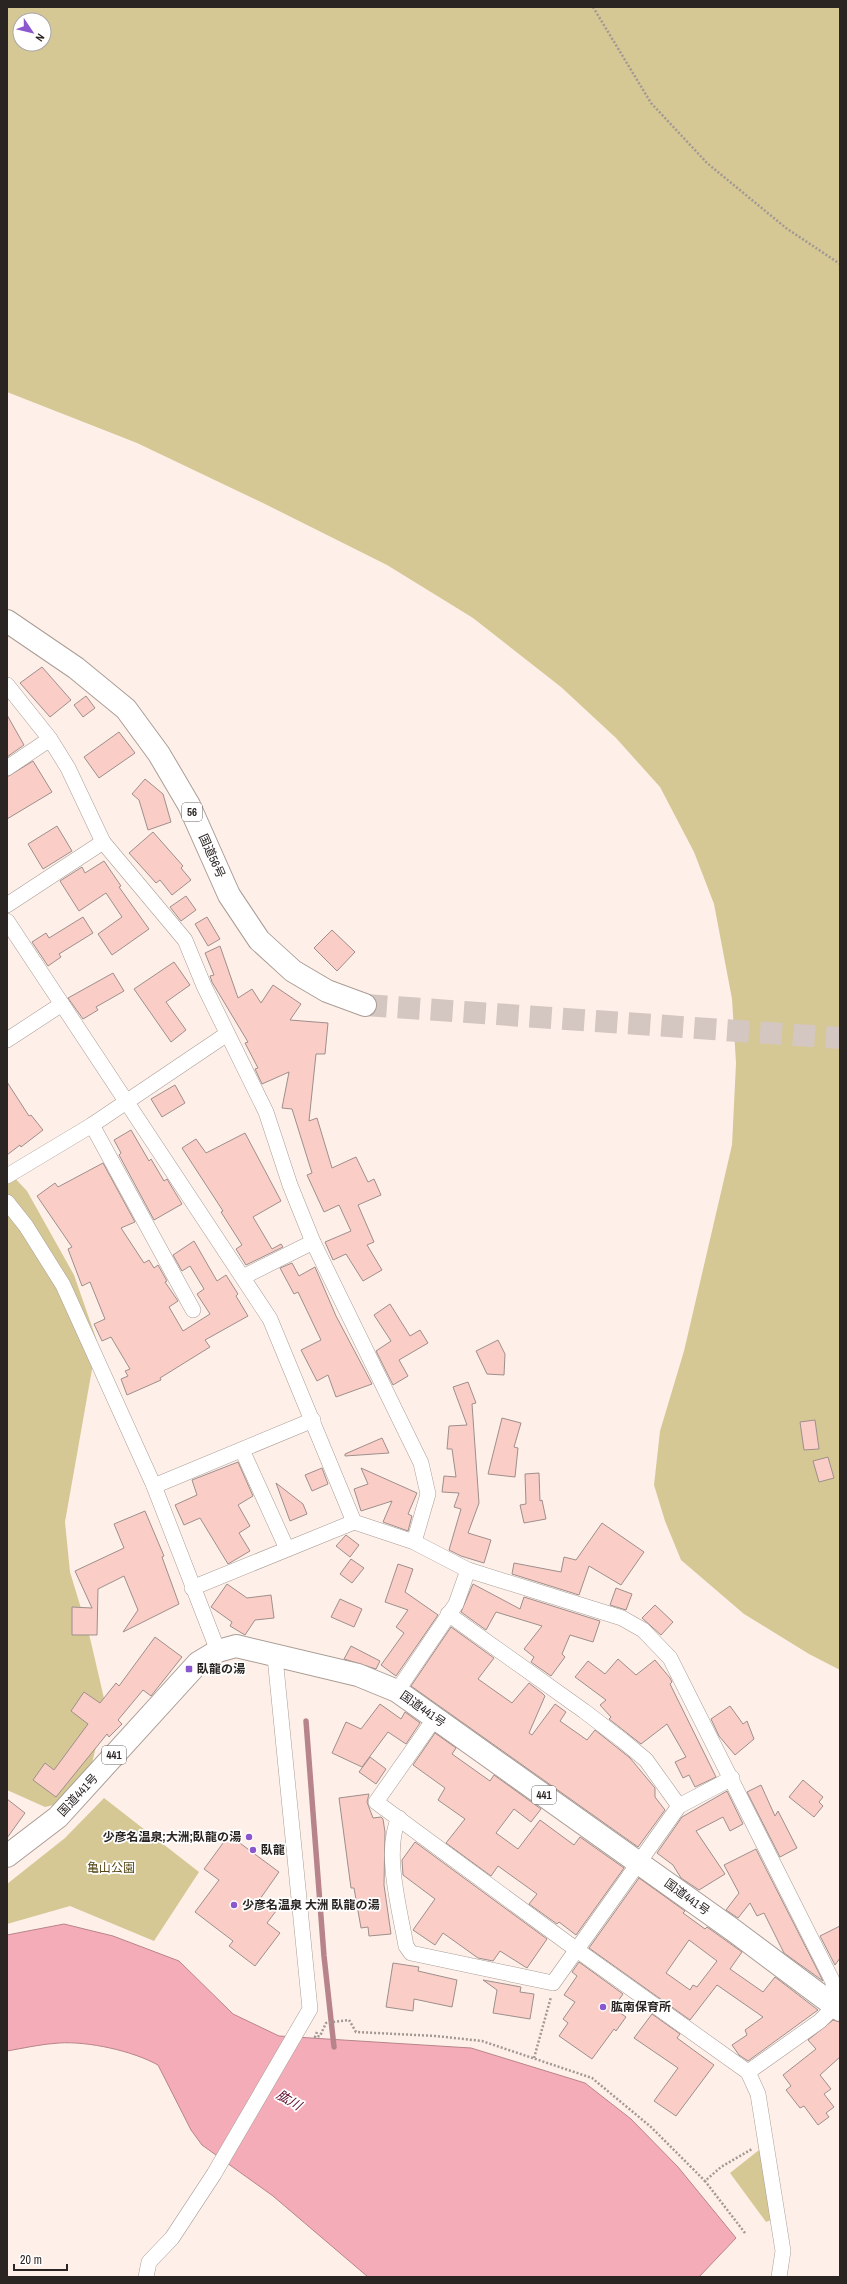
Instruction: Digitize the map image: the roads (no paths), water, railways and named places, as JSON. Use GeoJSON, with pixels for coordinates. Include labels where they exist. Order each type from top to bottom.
{"type":"FeatureCollection","features":[{"type":"Feature","properties":{"kind":"highway","name":"国道56号"},"geometry":{"type":"LineString","coordinates":[[7,622],[76,668],[126,709],[159,754],[189,805],[229,895],[259,940],[293,972],[327,991],[365,1005]]}},
{"type":"Feature","properties":{"kind":"highway","name":"国道441号"},"geometry":{"type":"LineString","coordinates":[[7,1856],[58,1817],[198,1663],[218,1651],[236,1646],[275,1657],[358,1675],[397,1691],[640,1863],[837,2008]]}},
{"type":"Feature","properties":{"kind":"street"},"geometry":{"type":"LineString","coordinates":[[7,685],[50,739],[68,768],[103,842],[185,940],[204,986],[266,1112],[290,1185],[313,1242],[421,1463],[428,1494],[414,1542]]}},
{"type":"Feature","properties":{"kind":"street"},"geometry":{"type":"LineString","coordinates":[[7,768],[50,739]]}},
{"type":"Feature","properties":{"kind":"street"},"geometry":{"type":"LineString","coordinates":[[7,905],[103,842]]}},
{"type":"Feature","properties":{"kind":"street"},"geometry":{"type":"LineString","coordinates":[[7,921],[270,1319],[354,1522]]}},
{"type":"Feature","properties":{"kind":"street"},"geometry":{"type":"LineString","coordinates":[[7,1040],[62,1004]]}},
{"type":"Feature","properties":{"kind":"street"},"geometry":{"type":"LineString","coordinates":[[7,1176],[92,1125],[228,1034]]}},
{"type":"Feature","properties":{"kind":"street"},"geometry":{"type":"LineString","coordinates":[[92,1125],[193,1310]]}},
{"type":"Feature","properties":{"kind":"street"},"geometry":{"type":"LineString","coordinates":[[7,1202],[26,1226],[63,1285],[154,1486],[192,1588],[218,1651]]}},
{"type":"Feature","properties":{"kind":"street"},"geometry":{"type":"LineString","coordinates":[[243,1278],[313,1242]]}},
{"type":"Feature","properties":{"kind":"street"},"geometry":{"type":"LineString","coordinates":[[154,1486],[312,1420]]}},
{"type":"Feature","properties":{"kind":"street"},"geometry":{"type":"LineString","coordinates":[[242,1450],[287,1549]]}},
{"type":"Feature","properties":{"kind":"street"},"geometry":{"type":"LineString","coordinates":[[192,1588],[354,1522],[414,1542],[468,1570],[622,1618],[642,1630],[670,1658],[732,1778],[833,1982],[837,2008],[748,2072]]}},
{"type":"Feature","properties":{"kind":"street"},"geometry":{"type":"LineString","coordinates":[[397,1691],[456,1604],[468,1570]]}},
{"type":"Feature","properties":{"kind":"street"},"geometry":{"type":"LineString","coordinates":[[448,1614],[584,1711],[622,1740],[646,1760],[679,1806]]}},
{"type":"Feature","properties":{"kind":"street"},"geometry":{"type":"LineString","coordinates":[[146,2277],[149,2262],[172,2238],[214,2174],[310,2009],[275,1657]]}},
{"type":"Feature","properties":{"kind":"street"},"geometry":{"type":"LineString","coordinates":[[436,1718],[376,1802],[577,1950],[748,2072],[758,2094],[783,2251],[780,2277]]}},
{"type":"Feature","properties":{"kind":"street"},"geometry":{"type":"LineString","coordinates":[[399,1818],[394,1829],[393,1864],[406,1946],[411,1954],[553,1983],[640,1863],[679,1806],[732,1778]]}},
{"type":"Feature","properties":{"kind":"water","name":"肱川"},"geometry":{"type":"Polygon","coordinates":[[[64,1924],[113,1936],[179,1961],[233,2014],[279,2036],[471,2048],[585,2083],[631,2119],[678,2167],[736,2238],[699,2277],[368,2277],[273,2196],[202,2145],[191,2130],[158,2065],[136,2055],[96,2045],[71,2043],[53,2044],[7,2051],[7,1935],[64,1924]]]}},
{"type":"Feature","properties":{"kind":"waterway"},"geometry":{"type":"LineString","coordinates":[[306,1721],[324,1956],[334,2047]]}},
{"type":"Feature","properties":{"kind":"tunnel"},"geometry":{"type":"LineString","coordinates":[[365,1005],[840,1038]]}},
{"type":"Feature","properties":{"kind":"place","name":"臥龍の湯"},"geometry":{"type":"Point","coordinates":[189,1669]}},
{"type":"Feature","properties":{"kind":"place","name":"少彦名温泉;大洲;臥龍の湯"},"geometry":{"type":"Point","coordinates":[249,1837]}},
{"type":"Feature","properties":{"kind":"place","name":"臥龍"},"geometry":{"type":"Point","coordinates":[253,1850]}},
{"type":"Feature","properties":{"kind":"place","name":"少彦名温泉 大洲 臥龍の湯"},"geometry":{"type":"Point","coordinates":[234,1905]}},
{"type":"Feature","properties":{"kind":"place","name":"肱南保育所"},"geometry":{"type":"Point","coordinates":[603,2007]}},
{"type":"Feature","properties":{"kind":"park label","name":"亀山公園"},"geometry":{"type":"Point","coordinates":[111,1868]}}]}
